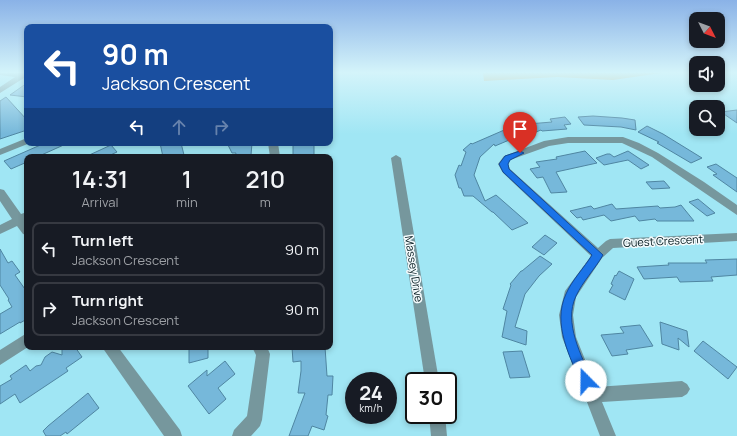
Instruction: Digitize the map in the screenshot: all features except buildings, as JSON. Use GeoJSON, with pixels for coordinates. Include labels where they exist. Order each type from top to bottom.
{"type":"FeatureCollection","features":[{"type":"Feature","properties":{"kind":"street"},"geometry":{"type":"LineString","coordinates":[[598,255],[506,170],[504,164],[507,158],[546,143],[568,140],[623,140],[656,155],[737,211]]}},
{"type":"Feature","properties":{"kind":"street"},"geometry":{"type":"LineString","coordinates":[[0,152],[24,141]]}},
{"type":"Feature","properties":{"kind":"street","name":"Massey Drive"},"geometry":{"type":"LineString","coordinates":[[396,158],[431,372]]}},
{"type":"Feature","properties":{"kind":"street"},"geometry":{"type":"LineString","coordinates":[[0,192],[23,218],[0,230]]}},
{"type":"Feature","properties":{"kind":"street","name":"Guest Crescent"},"geometry":{"type":"LineString","coordinates":[[608,436],[569,337],[566,315],[570,295],[598,255],[610,244],[737,237]]}},
{"type":"Feature","properties":{"kind":"street"},"geometry":{"type":"LineString","coordinates":[[0,358],[24,342]]}},
{"type":"Feature","properties":{"kind":"street"},"geometry":{"type":"LineString","coordinates":[[111,350],[174,436]]}},
{"type":"Feature","properties":{"kind":"street"},"geometry":{"type":"LineString","coordinates":[[240,436],[254,420],[263,354],[261,350]]}},
{"type":"Feature","properties":{"kind":"street"},"geometry":{"type":"LineString","coordinates":[[592,395],[682,389]]}},
{"type":"Feature","properties":{"kind":"street"},"geometry":{"type":"LineString","coordinates":[[438,424],[439,436]]}},
{"type":"Feature","properties":{"kind":"route"},"geometry":{"type":"LineString","coordinates":[[520,153],[507,158],[504,164],[506,170],[598,255],[570,295],[566,315],[569,337],[586,381]]}}]}
